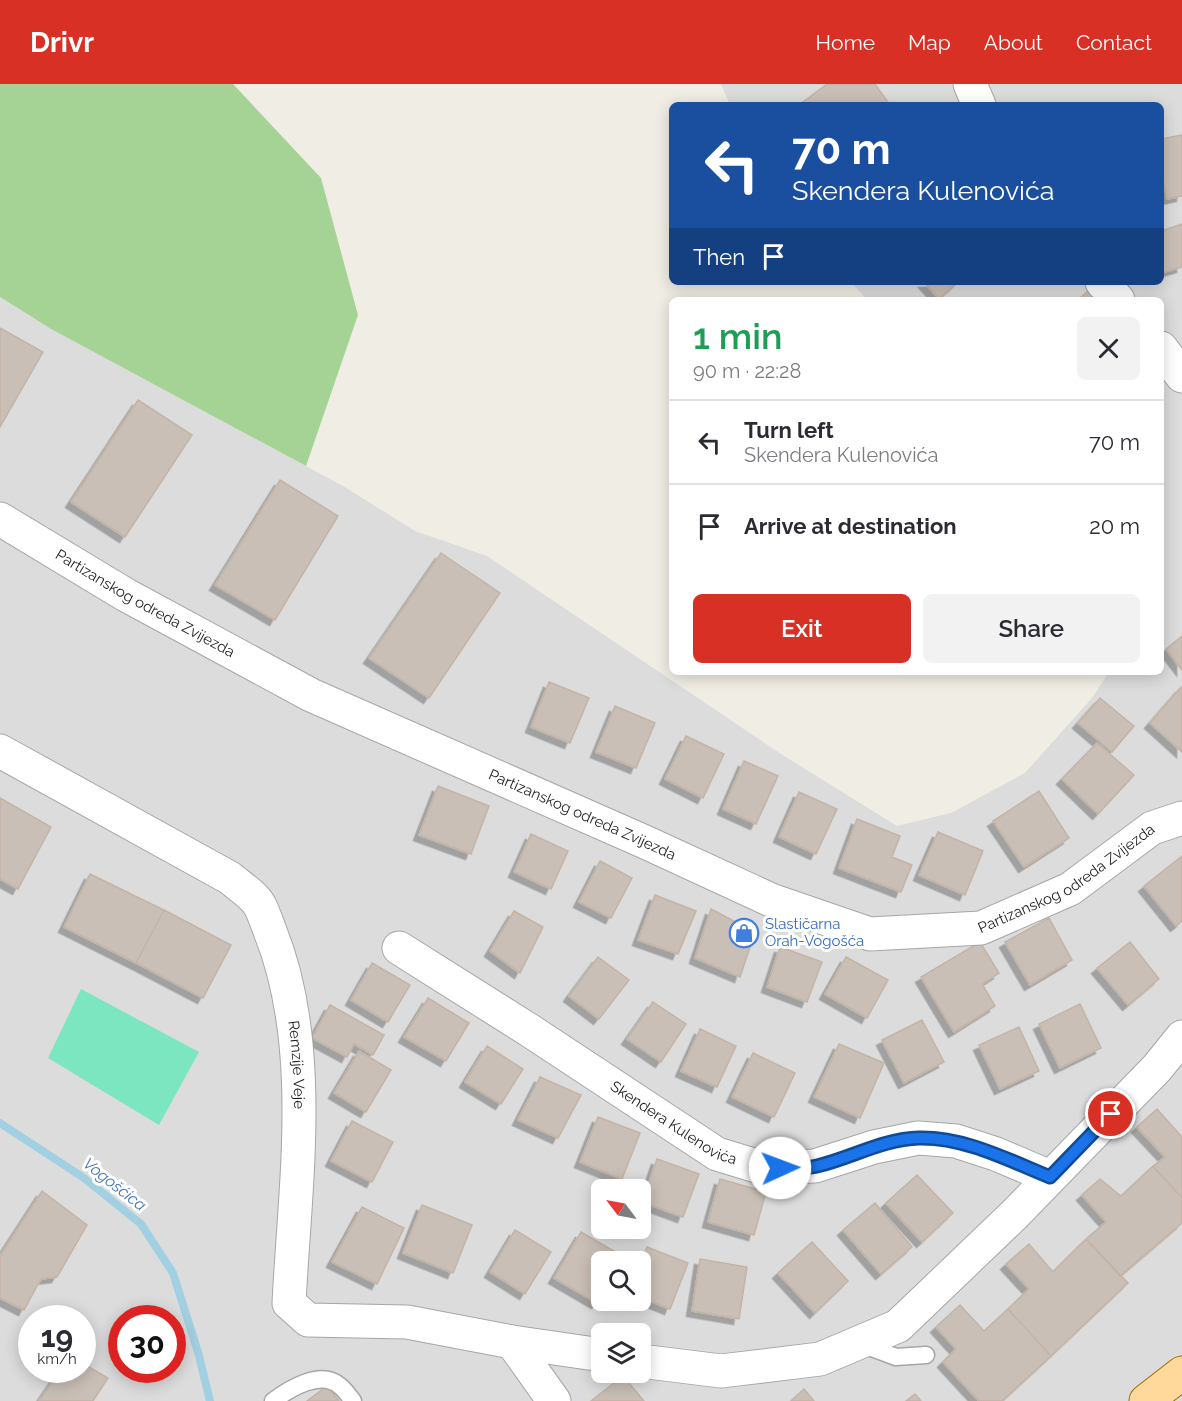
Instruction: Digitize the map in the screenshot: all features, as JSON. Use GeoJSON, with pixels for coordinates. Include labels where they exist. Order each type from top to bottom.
{"type":"FeatureCollection","features":[{"type":"Feature","properties":{"kind":"main road"},"geometry":{"type":"LineString","coordinates":[[1146,1401],[1182,1373]]}},
{"type":"Feature","properties":{"kind":"street"},"geometry":{"type":"LineString","coordinates":[[970,84],[978,102]]}},
{"type":"Feature","properties":{"kind":"street"},"geometry":{"type":"LineString","coordinates":[[1105,285],[1115,297]]}},
{"type":"Feature","properties":{"kind":"street"},"geometry":{"type":"LineString","coordinates":[[1164,352],[1182,376]]}},
{"type":"Feature","properties":{"kind":"street","name":"Partizanskog odreda Zvijezda"},"geometry":{"type":"LineString","coordinates":[[0,519],[126,595],[311,695],[771,900],[870,934],[981,928],[1070,889],[1152,828],[1182,818]]}},
{"type":"Feature","properties":{"kind":"street","name":"Remzije Veje"},"geometry":{"type":"LineString","coordinates":[[0,751],[230,878],[259,904],[281,958],[291,1001],[297,1071],[298,1137],[289,1303],[308,1320],[408,1322],[512,1342]]}},
{"type":"Feature","properties":{"kind":"street","name":"Skendera Kulenovića"},"geometry":{"type":"LineString","coordinates":[[399,948],[529,1030],[717,1154],[763,1168],[815,1166],[874,1147],[918,1138],[956,1141],[996,1154],[1050,1177]]}},
{"type":"Feature","properties":{"kind":"street"},"geometry":{"type":"LineString","coordinates":[[651,1362],[721,1371],[820,1359],[898,1326],[1014,1215],[1157,1068],[1182,1037]]}},
{"type":"Feature","properties":{"kind":"street"},"geometry":{"type":"LineString","coordinates":[[512,1342],[591,1353]]}},
{"type":"Feature","properties":{"kind":"street"},"geometry":{"type":"LineString","coordinates":[[512,1342],[554,1401]]}},
{"type":"Feature","properties":{"kind":"lane"},"geometry":{"type":"LineString","coordinates":[[860,1343],[896,1358],[926,1355]]}},
{"type":"Feature","properties":{"kind":"lane"},"geometry":{"type":"LineString","coordinates":[[273,1401],[286,1391],[318,1379],[338,1384],[353,1401]]}},
{"type":"Feature","properties":{"kind":"shaded area"},"geometry":{"type":"Polygon","coordinates":[[[721,84],[1182,84],[1182,1401],[0,1401],[0,297],[51,329],[343,486],[415,531],[487,556],[781,754],[897,826],[951,813],[1025,773],[1092,698],[1107,675],[1164,675],[1164,297],[864,297],[854,285],[1164,285],[1164,102],[729,102],[721,84]]]}},
{"type":"Feature","properties":{"kind":"green space"},"geometry":{"type":"Polygon","coordinates":[[[0,84],[233,84],[321,178],[358,315],[306,466],[51,329],[0,297],[0,84]]]}},
{"type":"Feature","properties":{"kind":"green space"},"geometry":{"type":"Polygon","coordinates":[[[81,989],[199,1052],[159,1125],[48,1058],[81,989]]]}},
{"type":"Feature","properties":{"kind":"building"},"geometry":{"type":"Polygon","coordinates":[[[827,84],[875,84],[888,102],[803,102],[827,84]]]}},
{"type":"Feature","properties":{"kind":"building"},"geometry":{"type":"Polygon","coordinates":[[[1182,135],[1182,196],[1167,199],[1164,184],[1164,138],[1182,135]]]}},
{"type":"Feature","properties":{"kind":"building"},"geometry":{"type":"Polygon","coordinates":[[[1182,224],[1182,267],[1164,272],[1164,230],[1182,224]]]}},
{"type":"Feature","properties":{"kind":"building"},"geometry":{"type":"Polygon","coordinates":[[[927,285],[955,285],[941,297],[937,297],[927,285]]]}},
{"type":"Feature","properties":{"kind":"building"},"geometry":{"type":"Polygon","coordinates":[[[1088,291],[1093,297],[1081,297],[1088,291]]]}},
{"type":"Feature","properties":{"kind":"building"},"geometry":{"type":"Polygon","coordinates":[[[0,328],[43,352],[0,427],[0,328]]]}},
{"type":"Feature","properties":{"kind":"building"},"geometry":{"type":"Polygon","coordinates":[[[138,400],[192,435],[125,537],[71,502],[138,400]]]}},
{"type":"Feature","properties":{"kind":"building"},"geometry":{"type":"Polygon","coordinates":[[[280,480],[338,516],[275,620],[215,585],[280,480]]]}},
{"type":"Feature","properties":{"kind":"building"},"geometry":{"type":"Polygon","coordinates":[[[441,553],[500,593],[429,698],[369,658],[441,553]]]}},
{"type":"Feature","properties":{"kind":"building"},"geometry":{"type":"Polygon","coordinates":[[[1182,636],[1182,670],[1166,649],[1182,636]]]}},
{"type":"Feature","properties":{"kind":"building"},"geometry":{"type":"Polygon","coordinates":[[[549,682],[589,698],[570,743],[531,727],[549,682]]]}},
{"type":"Feature","properties":{"kind":"building"},"geometry":{"type":"Polygon","coordinates":[[[1182,688],[1182,752],[1150,723],[1182,688]]]}},
{"type":"Feature","properties":{"kind":"building"},"geometry":{"type":"Polygon","coordinates":[[[1100,698],[1134,726],[1112,752],[1078,723],[1100,698]]]}},
{"type":"Feature","properties":{"kind":"building"},"geometry":{"type":"Polygon","coordinates":[[[615,706],[655,723],[636,768],[596,752],[615,706]]]}},
{"type":"Feature","properties":{"kind":"building"},"geometry":{"type":"Polygon","coordinates":[[[686,736],[724,754],[703,798],[665,779],[686,736]]]}},
{"type":"Feature","properties":{"kind":"building"},"geometry":{"type":"Polygon","coordinates":[[[1097,743],[1134,775],[1098,814],[1062,779],[1097,743]]]}},
{"type":"Feature","properties":{"kind":"building"},"geometry":{"type":"Polygon","coordinates":[[[744,761],[778,776],[756,824],[723,809],[744,761]]]}},
{"type":"Feature","properties":{"kind":"building"},"geometry":{"type":"Polygon","coordinates":[[[438,786],[489,806],[471,854],[419,835],[438,786]]]}},
{"type":"Feature","properties":{"kind":"building"},"geometry":{"type":"Polygon","coordinates":[[[1039,791],[1069,838],[1024,867],[993,821],[1039,791]]]}},
{"type":"Feature","properties":{"kind":"building"},"geometry":{"type":"Polygon","coordinates":[[[799,792],[837,809],[816,854],[779,837],[799,792]]]}},
{"type":"Feature","properties":{"kind":"building"},"geometry":{"type":"Polygon","coordinates":[[[0,798],[51,827],[18,889],[0,879],[0,798]]]}},
{"type":"Feature","properties":{"kind":"building"},"geometry":{"type":"Polygon","coordinates":[[[857,819],[900,836],[892,857],[912,865],[901,892],[839,868],[857,819]]]}},
{"type":"Feature","properties":{"kind":"building"},"geometry":{"type":"Polygon","coordinates":[[[938,832],[983,851],[965,895],[919,875],[938,832]]]}},
{"type":"Feature","properties":{"kind":"building"},"geometry":{"type":"Polygon","coordinates":[[[531,834],[568,851],[551,889],[514,872],[531,834]]]}},
{"type":"Feature","properties":{"kind":"building"},"geometry":{"type":"Polygon","coordinates":[[[1182,856],[1182,921],[1176,926],[1144,886],[1182,856]]]}},
{"type":"Feature","properties":{"kind":"building"},"geometry":{"type":"Polygon","coordinates":[[[600,861],[632,878],[611,918],[579,902],[600,861]]]}},
{"type":"Feature","properties":{"kind":"building"},"geometry":{"type":"Polygon","coordinates":[[[90,874],[164,910],[136,963],[64,927],[90,874]]]}},
{"type":"Feature","properties":{"kind":"building"},"geometry":{"type":"Polygon","coordinates":[[[655,895],[696,911],[678,954],[638,940],[655,895]]]}},
{"type":"Feature","properties":{"kind":"building"},"geometry":{"type":"Polygon","coordinates":[[[711,909],[755,932],[740,977],[695,958],[711,909]]]}},
{"type":"Feature","properties":{"kind":"building"},"geometry":{"type":"Polygon","coordinates":[[[164,910],[231,945],[203,998],[136,963],[164,910]]]}},
{"type":"Feature","properties":{"kind":"building"},"geometry":{"type":"Polygon","coordinates":[[[514,911],[543,927],[520,973],[490,951],[514,911]]]}},
{"type":"Feature","properties":{"kind":"building"},"geometry":{"type":"Polygon","coordinates":[[[1049,918],[1072,960],[1030,985],[1005,942],[1049,918]]]}},
{"type":"Feature","properties":{"kind":"building"},"geometry":{"type":"Polygon","coordinates":[[[980,942],[999,973],[982,984],[995,1006],[954,1032],[921,977],[980,942]]]}},
{"type":"Feature","properties":{"kind":"building"},"geometry":{"type":"Polygon","coordinates":[[[1130,942],[1159,979],[1128,1005],[1097,968],[1130,942]]]}},
{"type":"Feature","properties":{"kind":"building"},"geometry":{"type":"Polygon","coordinates":[[[780,947],[822,962],[807,1002],[767,987],[780,947]]]}},
{"type":"Feature","properties":{"kind":"building"},"geometry":{"type":"Polygon","coordinates":[[[598,957],[629,980],[599,1019],[569,996],[598,957]]]}},
{"type":"Feature","properties":{"kind":"building"},"geometry":{"type":"Polygon","coordinates":[[[846,957],[888,980],[867,1018],[825,994],[846,957]]]}},
{"type":"Feature","properties":{"kind":"building"},"geometry":{"type":"Polygon","coordinates":[[[372,963],[410,985],[388,1022],[351,1000],[372,963]]]}},
{"type":"Feature","properties":{"kind":"building"},"geometry":{"type":"Polygon","coordinates":[[[428,998],[469,1023],[446,1061],[404,1037],[428,998]]]}},
{"type":"Feature","properties":{"kind":"building"},"geometry":{"type":"Polygon","coordinates":[[[653,1002],[686,1024],[661,1062],[627,1039],[653,1002]]]}},
{"type":"Feature","properties":{"kind":"building"},"geometry":{"type":"Polygon","coordinates":[[[1080,1004],[1101,1048],[1060,1068],[1039,1024],[1080,1004]]]}},
{"type":"Feature","properties":{"kind":"building"},"geometry":{"type":"Polygon","coordinates":[[[330,1005],[384,1035],[373,1055],[354,1044],[347,1057],[312,1038],[330,1005]]]}},
{"type":"Feature","properties":{"kind":"building"},"geometry":{"type":"Polygon","coordinates":[[[922,1020],[944,1062],[904,1083],[882,1040],[922,1020]]]}},
{"type":"Feature","properties":{"kind":"building"},"geometry":{"type":"Polygon","coordinates":[[[1019,1027],[1039,1071],[1000,1089],[979,1045],[1019,1027]]]}},
{"type":"Feature","properties":{"kind":"building"},"geometry":{"type":"Polygon","coordinates":[[[700,1029],[736,1046],[717,1087],[681,1071],[700,1029]]]}},
{"type":"Feature","properties":{"kind":"building"},"geometry":{"type":"Polygon","coordinates":[[[839,1044],[884,1063],[860,1118],[814,1097],[839,1044]]]}},
{"type":"Feature","properties":{"kind":"building"},"geometry":{"type":"Polygon","coordinates":[[[487,1046],[523,1069],[501,1104],[465,1082],[487,1046]]]}},
{"type":"Feature","properties":{"kind":"building"},"geometry":{"type":"Polygon","coordinates":[[[359,1051],[391,1070],[366,1112],[334,1093],[359,1051]]]}},
{"type":"Feature","properties":{"kind":"building"},"geometry":{"type":"Polygon","coordinates":[[[753,1053],[795,1073],[774,1117],[732,1097],[753,1053]]]}},
{"type":"Feature","properties":{"kind":"building"},"geometry":{"type":"Polygon","coordinates":[[[540,1077],[581,1095],[558,1138],[518,1120],[540,1077]]]}},
{"type":"Feature","properties":{"kind":"building"},"geometry":{"type":"Polygon","coordinates":[[[1157,1109],[1182,1137],[1182,1198],[1153,1166],[1165,1157],[1137,1127],[1157,1109]]]}},
{"type":"Feature","properties":{"kind":"building"},"geometry":{"type":"Polygon","coordinates":[[[598,1117],[640,1133],[622,1179],[580,1162],[598,1117]]]}},
{"type":"Feature","properties":{"kind":"building"},"geometry":{"type":"Polygon","coordinates":[[[352,1121],[393,1142],[372,1182],[331,1161],[352,1121]]]}},
{"type":"Feature","properties":{"kind":"building"},"geometry":{"type":"Polygon","coordinates":[[[657,1159],[699,1174],[683,1217],[651,1205],[650,1179],[657,1159]]]}},
{"type":"Feature","properties":{"kind":"building"},"geometry":{"type":"Polygon","coordinates":[[[1153,1166],[1182,1198],[1182,1223],[1120,1276],[1086,1239],[1106,1222],[1082,1195],[1100,1179],[1121,1196],[1153,1166]]]}},
{"type":"Feature","properties":{"kind":"building"},"geometry":{"type":"Polygon","coordinates":[[[917,1175],[953,1213],[922,1242],[886,1203],[917,1175]]]}},
{"type":"Feature","properties":{"kind":"building"},"geometry":{"type":"Polygon","coordinates":[[[720,1179],[766,1192],[754,1235],[708,1222],[720,1179]]]}},
{"type":"Feature","properties":{"kind":"building"},"geometry":{"type":"Polygon","coordinates":[[[42,1191],[87,1225],[57,1277],[41,1279],[27,1305],[18,1305],[18,1307],[0,1298],[0,1256],[42,1191]]]}},
{"type":"Feature","properties":{"kind":"building"},"geometry":{"type":"Polygon","coordinates":[[[875,1203],[912,1247],[881,1274],[843,1230],[875,1203]]]}},
{"type":"Feature","properties":{"kind":"building"},"geometry":{"type":"Polygon","coordinates":[[[422,1205],[472,1225],[453,1273],[403,1253],[422,1205]]]}},
{"type":"Feature","properties":{"kind":"building"},"geometry":{"type":"Polygon","coordinates":[[[362,1207],[404,1228],[377,1284],[332,1262],[362,1207]]]}},
{"type":"Feature","properties":{"kind":"building"},"geometry":{"type":"Polygon","coordinates":[[[515,1230],[551,1252],[525,1294],[490,1272],[515,1230]]]}},
{"type":"Feature","properties":{"kind":"building"},"geometry":{"type":"Polygon","coordinates":[[[581,1232],[614,1251],[591,1251],[591,1300],[554,1278],[581,1232]]]}},
{"type":"Feature","properties":{"kind":"building"},"geometry":{"type":"Polygon","coordinates":[[[1086,1239],[1128,1283],[1051,1356],[1008,1309],[1029,1289],[1006,1264],[1029,1244],[1053,1272],[1086,1239]]]}},
{"type":"Feature","properties":{"kind":"building"},"geometry":{"type":"Polygon","coordinates":[[[812,1242],[848,1281],[815,1313],[778,1273],[812,1242]]]}},
{"type":"Feature","properties":{"kind":"building"},"geometry":{"type":"Polygon","coordinates":[[[647,1247],[688,1263],[670,1309],[651,1301],[651,1251],[645,1251],[647,1247]]]}},
{"type":"Feature","properties":{"kind":"building"},"geometry":{"type":"Polygon","coordinates":[[[700,1259],[747,1267],[739,1319],[692,1311],[700,1259]]]}},
{"type":"Feature","properties":{"kind":"building"},"geometry":{"type":"Polygon","coordinates":[[[960,1305],[984,1331],[1008,1309],[1051,1356],[1002,1401],[979,1401],[943,1362],[956,1349],[936,1327],[960,1305]]]}},
{"type":"Feature","properties":{"kind":"building"},"geometry":{"type":"Polygon","coordinates":[[[96,1371],[108,1378],[93,1401],[39,1401],[51,1383],[96,1383],[96,1371]]]}},
{"type":"Feature","properties":{"kind":"building"},"geometry":{"type":"Polygon","coordinates":[[[614,1383],[629,1383],[644,1401],[591,1401],[614,1383]]]}},
{"type":"Feature","properties":{"kind":"building"},"geometry":{"type":"Polygon","coordinates":[[[327,1386],[339,1401],[307,1401],[327,1386]]]}},
{"type":"Feature","properties":{"kind":"building"},"geometry":{"type":"Polygon","coordinates":[[[804,1389],[814,1401],[791,1401],[804,1389]]]}},
{"type":"Feature","properties":{"kind":"building"},"geometry":{"type":"Polygon","coordinates":[[[915,1394],[921,1401],[906,1401],[915,1394]]]}},
{"type":"Feature","properties":{"kind":"waterway","name":"Vogošćica"},"geometry":{"type":"LineString","coordinates":[[0,1123],[84,1178],[141,1224],[173,1273],[198,1352],[210,1401]]}},
{"type":"Feature","properties":{"kind":"place","name":"Slastičarna Orah-Vogošća"},"geometry":{"type":"Point","coordinates":[744,933]}},
{"type":"Feature","properties":{"kind":"route"},"geometry":{"type":"LineString","coordinates":[[780,1168],[815,1166],[874,1147],[918,1138],[956,1141],[996,1154],[1050,1177],[1111,1114]]}}]}
